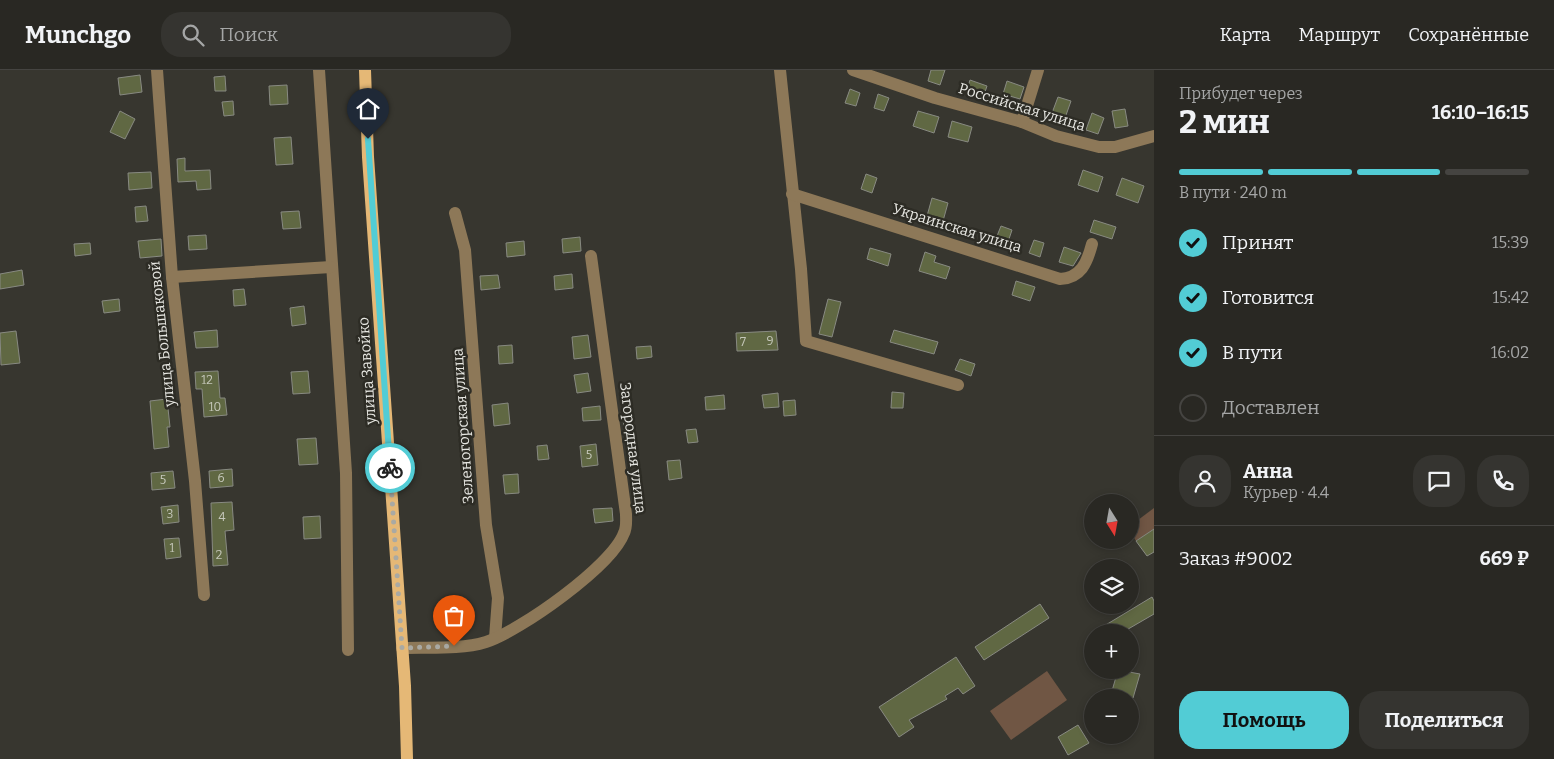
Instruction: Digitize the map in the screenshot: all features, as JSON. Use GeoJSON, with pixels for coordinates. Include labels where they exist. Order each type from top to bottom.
{"type":"FeatureCollection","features":[{"type":"Feature","properties":{"kind":"main road","name":"улица Завойко"},"geometry":{"type":"LineString","coordinates":[[365,70],[368,156],[402,648],[407,759]]}},
{"type":"Feature","properties":{"kind":"street","name":"улица Большаковой"},"geometry":{"type":"LineString","coordinates":[[157,70],[172,277],[195,481],[204,595]]}},
{"type":"Feature","properties":{"kind":"street"},"geometry":{"type":"LineString","coordinates":[[318,70],[346,473],[348,650]]}},
{"type":"Feature","properties":{"kind":"street"},"geometry":{"type":"LineString","coordinates":[[780,70],[806,341],[958,385]]}},
{"type":"Feature","properties":{"kind":"street","name":"Российская улица"},"geometry":{"type":"LineString","coordinates":[[853,70],[935,98],[1022,122],[1056,136],[1099,147],[1115,147],[1154,136]]}},
{"type":"Feature","properties":{"kind":"street"},"geometry":{"type":"LineString","coordinates":[[1022,122],[1038,70]]}},
{"type":"Feature","properties":{"kind":"street","name":"Украинская улица"},"geometry":{"type":"LineString","coordinates":[[792,194],[1060,279],[1070,278],[1079,274],[1088,260],[1092,244]]}},
{"type":"Feature","properties":{"kind":"street","name":"Зеленогорская улица"},"geometry":{"type":"LineString","coordinates":[[455,213],[465,250],[486,525],[498,598],[495,638]]}},
{"type":"Feature","properties":{"kind":"street","name":"Загородная улица"},"geometry":{"type":"LineString","coordinates":[[402,648],[476,644],[495,638],[526,620],[581,581],[612,551],[625,532],[626,514],[591,256]]}},
{"type":"Feature","properties":{"kind":"street"},"geometry":{"type":"LineString","coordinates":[[172,277],[331,267]]}},
{"type":"Feature","properties":{"kind":"shaded area"},"geometry":{"type":"Polygon","coordinates":[[[1154,508],[1154,529],[1139,539],[1139,519],[1154,508]]]}},
{"type":"Feature","properties":{"kind":"shaded area"},"geometry":{"type":"Polygon","coordinates":[[[1047,671],[1067,700],[1011,740],[990,711],[1047,671]]]}},
{"type":"Feature","properties":{"kind":"building"},"geometry":{"type":"Polygon","coordinates":[[[931,70],[945,70],[940,85],[928,81],[931,70]]]}},
{"type":"Feature","properties":{"kind":"building"},"geometry":{"type":"Polygon","coordinates":[[[140,75],[142,92],[120,95],[118,78],[140,75]]]}},
{"type":"Feature","properties":{"kind":"building"},"geometry":{"type":"Polygon","coordinates":[[[225,76],[226,91],[215,91],[214,77],[225,76]]]}},
{"type":"Feature","properties":{"kind":"building"},"geometry":{"type":"Polygon","coordinates":[[[970,80],[987,86],[983,98],[966,93],[970,80]]]}},
{"type":"Feature","properties":{"kind":"building"},"geometry":{"type":"Polygon","coordinates":[[[1007,81],[1024,87],[1020,99],[1003,94],[1007,81]]]}},
{"type":"Feature","properties":{"kind":"building"},"geometry":{"type":"Polygon","coordinates":[[[287,85],[288,104],[270,105],[269,86],[287,85]]]}},
{"type":"Feature","properties":{"kind":"building"},"geometry":{"type":"Polygon","coordinates":[[[850,89],[860,93],[856,106],[845,103],[850,89]]]}},
{"type":"Feature","properties":{"kind":"building"},"geometry":{"type":"Polygon","coordinates":[[[878,94],[889,98],[884,111],[874,108],[878,94]]]}},
{"type":"Feature","properties":{"kind":"building"},"geometry":{"type":"Polygon","coordinates":[[[1058,97],[1071,101],[1065,118],[1052,113],[1058,97]]]}},
{"type":"Feature","properties":{"kind":"building"},"geometry":{"type":"Polygon","coordinates":[[[233,101],[234,115],[224,116],[222,102],[233,101]]]}},
{"type":"Feature","properties":{"kind":"building"},"geometry":{"type":"Polygon","coordinates":[[[1125,109],[1128,126],[1115,128],[1112,111],[1125,109]]]}},
{"type":"Feature","properties":{"kind":"building"},"geometry":{"type":"Polygon","coordinates":[[[120,111],[135,119],[125,139],[110,132],[120,111]]]}},
{"type":"Feature","properties":{"kind":"building"},"geometry":{"type":"Polygon","coordinates":[[[918,111],[939,117],[934,133],[913,126],[918,111]]]}},
{"type":"Feature","properties":{"kind":"building"},"geometry":{"type":"Polygon","coordinates":[[[1092,113],[1104,118],[1098,134],[1086,130],[1092,113]]]}},
{"type":"Feature","properties":{"kind":"building"},"geometry":{"type":"Polygon","coordinates":[[[952,121],[972,127],[968,142],[948,137],[952,121]]]}},
{"type":"Feature","properties":{"kind":"building"},"geometry":{"type":"Polygon","coordinates":[[[291,137],[293,164],[276,165],[274,138],[291,137]]]}},
{"type":"Feature","properties":{"kind":"building"},"geometry":{"type":"Polygon","coordinates":[[[185,158],[185,171],[210,170],[211,189],[197,190],[196,181],[178,182],[177,159],[185,158]]]}},
{"type":"Feature","properties":{"kind":"building"},"geometry":{"type":"Polygon","coordinates":[[[1083,170],[1103,177],[1098,192],[1078,185],[1083,170]]]}},
{"type":"Feature","properties":{"kind":"building"},"geometry":{"type":"Polygon","coordinates":[[[151,172],[152,188],[129,190],[128,173],[151,172]]]}},
{"type":"Feature","properties":{"kind":"building"},"geometry":{"type":"Polygon","coordinates":[[[866,174],[877,178],[872,193],[861,189],[866,174]]]}},
{"type":"Feature","properties":{"kind":"building"},"geometry":{"type":"Polygon","coordinates":[[[1122,178],[1144,186],[1138,203],[1116,195],[1122,178]]]}},
{"type":"Feature","properties":{"kind":"building"},"geometry":{"type":"Polygon","coordinates":[[[932,198],[948,203],[943,221],[927,216],[932,198]]]}},
{"type":"Feature","properties":{"kind":"building"},"geometry":{"type":"Polygon","coordinates":[[[146,206],[148,221],[136,222],[135,207],[146,206]]]}},
{"type":"Feature","properties":{"kind":"building"},"geometry":{"type":"Polygon","coordinates":[[[299,211],[301,228],[283,229],[281,212],[299,211]]]}},
{"type":"Feature","properties":{"kind":"building"},"geometry":{"type":"Polygon","coordinates":[[[1094,220],[1116,227],[1112,239],[1090,232],[1094,220]]]}},
{"type":"Feature","properties":{"kind":"building"},"geometry":{"type":"Polygon","coordinates":[[[1001,226],[1012,230],[1007,245],[995,241],[1001,226]]]}},
{"type":"Feature","properties":{"kind":"building"},"geometry":{"type":"Polygon","coordinates":[[[206,235],[207,249],[189,250],[188,236],[206,235]]]}},
{"type":"Feature","properties":{"kind":"building"},"geometry":{"type":"Polygon","coordinates":[[[580,237],[581,251],[563,253],[562,239],[580,237]]]}},
{"type":"Feature","properties":{"kind":"building"},"geometry":{"type":"Polygon","coordinates":[[[161,239],[162,256],[140,258],[138,241],[161,239]]]}},
{"type":"Feature","properties":{"kind":"building"},"geometry":{"type":"Polygon","coordinates":[[[1034,240],[1044,243],[1040,257],[1029,253],[1034,240]]]}},
{"type":"Feature","properties":{"kind":"building"},"geometry":{"type":"Polygon","coordinates":[[[524,241],[525,255],[507,257],[506,243],[524,241]]]}},
{"type":"Feature","properties":{"kind":"building"},"geometry":{"type":"Polygon","coordinates":[[[90,243],[91,254],[75,256],[74,244],[90,243]]]}},
{"type":"Feature","properties":{"kind":"building"},"geometry":{"type":"Polygon","coordinates":[[[1064,247],[1081,253],[1073,266],[1059,262],[1064,247]]]}},
{"type":"Feature","properties":{"kind":"building"},"geometry":{"type":"Polygon","coordinates":[[[870,248],[891,254],[888,266],[867,259],[870,248]]]}},
{"type":"Feature","properties":{"kind":"building"},"geometry":{"type":"Polygon","coordinates":[[[925,252],[936,256],[934,262],[950,267],[946,279],[919,271],[925,252]]]}},
{"type":"Feature","properties":{"kind":"building"},"geometry":{"type":"Polygon","coordinates":[[[22,270],[24,285],[0,289],[0,274],[22,270]]]}},
{"type":"Feature","properties":{"kind":"building"},"geometry":{"type":"Polygon","coordinates":[[[572,274],[573,288],[555,290],[554,276],[572,274]]]}},
{"type":"Feature","properties":{"kind":"building"},"geometry":{"type":"Polygon","coordinates":[[[498,275],[500,288],[481,290],[480,276],[498,275]]]}},
{"type":"Feature","properties":{"kind":"building"},"geometry":{"type":"Polygon","coordinates":[[[1016,281],[1035,287],[1030,301],[1012,295],[1016,281]]]}},
{"type":"Feature","properties":{"kind":"building"},"geometry":{"type":"Polygon","coordinates":[[[244,289],[246,305],[234,306],[233,290],[244,289]]]}},
{"type":"Feature","properties":{"kind":"building"},"geometry":{"type":"Polygon","coordinates":[[[119,299],[120,311],[104,313],[102,301],[119,299]]]}},
{"type":"Feature","properties":{"kind":"building"},"geometry":{"type":"Polygon","coordinates":[[[828,299],[841,302],[832,337],[819,334],[828,299]]]}},
{"type":"Feature","properties":{"kind":"building"},"geometry":{"type":"Polygon","coordinates":[[[304,306],[306,324],[292,326],[290,308],[304,306]]]}},
{"type":"Feature","properties":{"kind":"building"},"geometry":{"type":"Polygon","coordinates":[[[217,330],[218,347],[196,348],[194,332],[217,330]]]}},
{"type":"Feature","properties":{"kind":"building"},"geometry":{"type":"Polygon","coordinates":[[[894,330],[938,342],[934,354],[890,342],[894,330]]]}},
{"type":"Feature","properties":{"kind":"building"},"geometry":{"type":"Polygon","coordinates":[[[16,331],[20,363],[1,365],[0,333],[16,331]]]}},
{"type":"Feature","properties":{"kind":"building"},"geometry":{"type":"Polygon","coordinates":[[[776,331],[778,350],[737,351],[736,333],[776,331]]]}},
{"type":"Feature","properties":{"kind":"building"},"geometry":{"type":"Polygon","coordinates":[[[588,335],[591,357],[574,359],[572,337],[588,335]]]}},
{"type":"Feature","properties":{"kind":"building"},"geometry":{"type":"Polygon","coordinates":[[[512,345],[513,363],[499,364],[498,346],[512,345]]]}},
{"type":"Feature","properties":{"kind":"building"},"geometry":{"type":"Polygon","coordinates":[[[651,346],[652,357],[637,359],[636,347],[651,346]]]}},
{"type":"Feature","properties":{"kind":"building"},"geometry":{"type":"Polygon","coordinates":[[[960,359],[975,364],[971,376],[955,370],[960,359]]]}},
{"type":"Feature","properties":{"kind":"building"},"geometry":{"type":"Polygon","coordinates":[[[218,371],[220,398],[225,398],[227,415],[204,417],[202,389],[196,389],[195,372],[218,371]]]}},
{"type":"Feature","properties":{"kind":"building"},"geometry":{"type":"Polygon","coordinates":[[[308,371],[310,393],[293,394],[291,372],[308,371]]]}},
{"type":"Feature","properties":{"kind":"building"},"geometry":{"type":"Polygon","coordinates":[[[588,373],[591,391],[577,393],[574,375],[588,373]]]}},
{"type":"Feature","properties":{"kind":"building"},"geometry":{"type":"Polygon","coordinates":[[[892,392],[904,393],[903,408],[891,408],[892,392]]]}},
{"type":"Feature","properties":{"kind":"building"},"geometry":{"type":"Polygon","coordinates":[[[778,393],[779,407],[764,408],[762,395],[778,393]]]}},
{"type":"Feature","properties":{"kind":"building"},"geometry":{"type":"Polygon","coordinates":[[[724,395],[725,409],[706,410],[705,397],[724,395]]]}},
{"type":"Feature","properties":{"kind":"building"},"geometry":{"type":"Polygon","coordinates":[[[167,399],[170,427],[167,427],[169,447],[154,449],[150,401],[167,399]]]}},
{"type":"Feature","properties":{"kind":"building"},"geometry":{"type":"Polygon","coordinates":[[[795,400],[796,415],[784,416],[783,401],[795,400]]]}},
{"type":"Feature","properties":{"kind":"building"},"geometry":{"type":"Polygon","coordinates":[[[508,403],[510,424],[494,426],[492,405],[508,403]]]}},
{"type":"Feature","properties":{"kind":"building"},"geometry":{"type":"Polygon","coordinates":[[[600,406],[601,420],[583,421],[582,408],[600,406]]]}},
{"type":"Feature","properties":{"kind":"building"},"geometry":{"type":"Polygon","coordinates":[[[633,416],[634,429],[624,430],[623,417],[633,416]]]}},
{"type":"Feature","properties":{"kind":"building"},"geometry":{"type":"Polygon","coordinates":[[[696,429],[698,442],[688,443],[686,430],[696,429]]]}},
{"type":"Feature","properties":{"kind":"building"},"geometry":{"type":"Polygon","coordinates":[[[316,438],[318,464],[299,465],[297,439],[316,438]]]}},
{"type":"Feature","properties":{"kind":"building"},"geometry":{"type":"Polygon","coordinates":[[[596,444],[598,465],[582,467],[580,446],[596,444]]]}},
{"type":"Feature","properties":{"kind":"building"},"geometry":{"type":"Polygon","coordinates":[[[547,445],[549,459],[538,460],[537,446],[547,445]]]}},
{"type":"Feature","properties":{"kind":"building"},"geometry":{"type":"Polygon","coordinates":[[[680,460],[682,478],[669,480],[667,461],[680,460]]]}},
{"type":"Feature","properties":{"kind":"building"},"geometry":{"type":"Polygon","coordinates":[[[232,469],[233,486],[210,488],[209,471],[232,469]]]}},
{"type":"Feature","properties":{"kind":"building"},"geometry":{"type":"Polygon","coordinates":[[[173,471],[175,488],[152,490],[151,473],[173,471]]]}},
{"type":"Feature","properties":{"kind":"building"},"geometry":{"type":"Polygon","coordinates":[[[518,474],[519,493],[505,494],[503,475],[518,474]]]}},
{"type":"Feature","properties":{"kind":"building"},"geometry":{"type":"Polygon","coordinates":[[[232,502],[234,530],[225,531],[228,565],[213,566],[211,503],[232,502]]]}},
{"type":"Feature","properties":{"kind":"building"},"geometry":{"type":"Polygon","coordinates":[[[178,505],[179,522],[163,524],[161,507],[178,505]]]}},
{"type":"Feature","properties":{"kind":"building"},"geometry":{"type":"Polygon","coordinates":[[[612,508],[613,521],[595,523],[593,509],[612,508]]]}},
{"type":"Feature","properties":{"kind":"building"},"geometry":{"type":"Polygon","coordinates":[[[320,516],[321,538],[304,539],[303,517],[320,516]]]}},
{"type":"Feature","properties":{"kind":"building"},"geometry":{"type":"Polygon","coordinates":[[[1154,529],[1154,552],[1147,556],[1139,545],[1139,539],[1154,529]]]}},
{"type":"Feature","properties":{"kind":"building"},"geometry":{"type":"Polygon","coordinates":[[[179,538],[181,557],[166,559],[164,539],[179,538]]]}},
{"type":"Feature","properties":{"kind":"building"},"geometry":{"type":"Polygon","coordinates":[[[1152,597],[1154,601],[1154,614],[1137,624],[1107,624],[1124,614],[1139,614],[1139,605],[1152,597]]]}},
{"type":"Feature","properties":{"kind":"building"},"geometry":{"type":"Polygon","coordinates":[[[1040,604],[1049,618],[984,660],[975,647],[1040,604]]]}},
{"type":"Feature","properties":{"kind":"building"},"geometry":{"type":"Polygon","coordinates":[[[956,657],[975,686],[963,694],[958,688],[945,696],[947,699],[909,720],[914,727],[899,737],[879,707],[956,657]]]}},
{"type":"Feature","properties":{"kind":"building"},"geometry":{"type":"Polygon","coordinates":[[[1115,679],[1139,679],[1136,689],[1113,689],[1115,679]]]}},
{"type":"Feature","properties":{"kind":"building"},"geometry":{"type":"Polygon","coordinates":[[[1078,725],[1084,735],[1084,744],[1087,744],[1068,755],[1058,737],[1078,725]]]}},
{"type":"Feature","properties":{"kind":"way so far"},"geometry":{"type":"LineString","coordinates":[[390,468],[402,648],[454,646]]}},
{"type":"Feature","properties":{"kind":"route"},"geometry":{"type":"LineString","coordinates":[[368,139],[390,468]]}}]}
